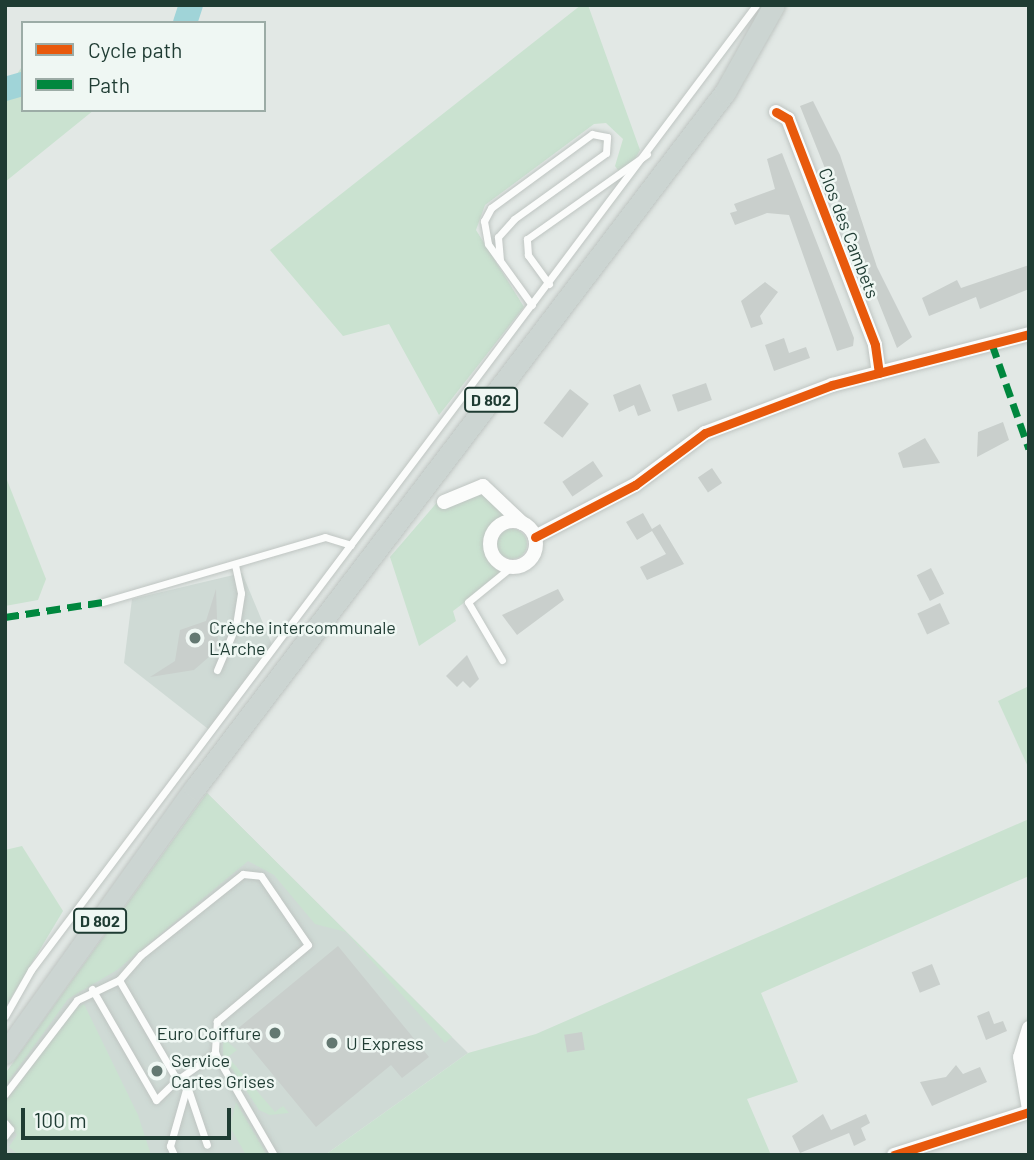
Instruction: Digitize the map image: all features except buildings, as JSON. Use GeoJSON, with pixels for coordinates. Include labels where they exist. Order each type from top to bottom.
{"type":"FeatureCollection","features":[{"type":"Feature","properties":{"kind":"main road","name":"D 802"},"geometry":{"type":"LineString","coordinates":[[5,1054],[195,788],[725,92],[774,5]]}},
{"type":"Feature","properties":{"kind":"street","name":"Clos des Cambets"},"geometry":{"type":"LineString","coordinates":[[776,112],[788,119],[875,345],[878,373]]}},
{"type":"Feature","properties":{"kind":"street"},"geometry":{"type":"LineString","coordinates":[[535,537],[635,485],[705,433],[878,373],[1029,334]]}},
{"type":"Feature","properties":{"kind":"street"},"geometry":{"type":"LineString","coordinates":[[444,502],[483,486],[535,537]]}},
{"type":"Feature","properties":{"kind":"street"},"geometry":{"type":"LineString","coordinates":[[522,523],[506,521],[490,538],[492,554],[511,567],[531,559],[535,537]]}},
{"type":"Feature","properties":{"kind":"street"},"geometry":{"type":"LineString","coordinates":[[894,1155],[1029,1111],[1020,1057],[1029,1028]]}},
{"type":"Feature","properties":{"kind":"lane"},"geometry":{"type":"LineString","coordinates":[[5,1016],[31,970],[652,150],[756,5]]}},
{"type":"Feature","properties":{"kind":"lane"},"geometry":{"type":"LineString","coordinates":[[500,260],[498,237],[514,219],[606,153],[607,137],[592,134],[491,208],[483,233],[500,260],[532,305]]}},
{"type":"Feature","properties":{"kind":"lane"},"geometry":{"type":"LineString","coordinates":[[549,284],[528,255],[527,239],[652,150]]}},
{"type":"Feature","properties":{"kind":"lane"},"geometry":{"type":"LineString","coordinates":[[103,601],[325,537],[351,545]]}},
{"type":"Feature","properties":{"kind":"lane"},"geometry":{"type":"LineString","coordinates":[[217,670],[236,625],[241,593],[235,565]]}},
{"type":"Feature","properties":{"kind":"lane"},"geometry":{"type":"LineString","coordinates":[[502,660],[468,602],[511,567]]}},
{"type":"Feature","properties":{"kind":"lane"},"geometry":{"type":"LineString","coordinates":[[5,1094],[65,1011],[92,989],[119,980],[243,874],[261,876],[308,945],[217,1021],[215,1052],[274,1155]]}},
{"type":"Feature","properties":{"kind":"lane"},"geometry":{"type":"LineString","coordinates":[[119,980],[177,1080],[187,1086],[207,1144]]}},
{"type":"Feature","properties":{"kind":"lane"},"geometry":{"type":"LineString","coordinates":[[92,989],[156,1100],[177,1080],[215,1052]]}},
{"type":"Feature","properties":{"kind":"lane"},"geometry":{"type":"LineString","coordinates":[[174,1155],[170,1146],[187,1086]]}},
{"type":"Feature","properties":{"kind":"lane"},"geometry":{"type":"LineString","coordinates":[[5,1123],[10,1129],[5,1136]]}},
{"type":"Feature","properties":{"kind":"shaded area"},"geometry":{"type":"Polygon","coordinates":[[[242,573],[273,647],[212,732],[124,663],[132,599],[242,573]]]}},
{"type":"Feature","properties":{"kind":"shaded area"},"geometry":{"type":"Polygon","coordinates":[[[207,793],[468,1053],[325,1155],[5,1155],[5,1074],[207,793]]]}},
{"type":"Feature","properties":{"kind":"green space"},"geometry":{"type":"Polygon","coordinates":[[[581,5],[588,5],[640,150],[624,179],[615,166],[623,139],[606,123],[594,124],[485,205],[476,230],[524,307],[439,415],[389,324],[343,336],[270,250],[581,5]]]}},
{"type":"Feature","properties":{"kind":"green space"},"geometry":{"type":"Polygon","coordinates":[[[21,68],[21,112],[92,112],[5,182],[5,92],[21,68]]]}},
{"type":"Feature","properties":{"kind":"green space"},"geometry":{"type":"Polygon","coordinates":[[[5,475],[46,579],[38,600],[5,606],[5,475]]]}},
{"type":"Feature","properties":{"kind":"green space"},"geometry":{"type":"Polygon","coordinates":[[[493,493],[511,515],[484,539],[486,556],[502,574],[453,611],[456,621],[419,646],[390,557],[440,499],[493,493]]]}},
{"type":"Feature","properties":{"kind":"green space"},"geometry":{"type":"Polygon","coordinates":[[[512,529],[523,533],[527,544],[523,555],[512,559],[501,555],[497,544],[501,533],[512,529]]]}},
{"type":"Feature","properties":{"kind":"green space"},"geometry":{"type":"Polygon","coordinates":[[[1029,686],[1029,769],[998,701],[1029,686]]]}},
{"type":"Feature","properties":{"kind":"green space"},"geometry":{"type":"Polygon","coordinates":[[[207,793],[452,1037],[445,1043],[346,932],[315,924],[274,875],[248,861],[117,970],[68,999],[5,1086],[5,1074],[207,793]]]}},
{"type":"Feature","properties":{"kind":"green space"},"geometry":{"type":"Polygon","coordinates":[[[1029,819],[1029,876],[761,993],[798,1082],[747,1099],[771,1155],[325,1155],[468,1053],[536,1034],[1029,819]]]}},
{"type":"Feature","properties":{"kind":"green space"},"geometry":{"type":"Polygon","coordinates":[[[22,846],[63,911],[5,1008],[5,850],[22,846]]]}},
{"type":"Feature","properties":{"kind":"green space"},"geometry":{"type":"Polygon","coordinates":[[[84,1004],[138,1115],[151,1155],[19,1155],[9,1147],[17,1135],[5,1118],[5,1103],[73,1009],[84,1004]]]}},
{"type":"Feature","properties":{"kind":"green space"},"geometry":{"type":"Polygon","coordinates":[[[223,1038],[237,1050],[228,1057],[275,1112],[283,1106],[289,1113],[270,1115],[259,1110],[223,1055],[223,1038]]]}},
{"type":"Feature","properties":{"kind":"green space"},"geometry":{"type":"Polygon","coordinates":[[[236,1102],[267,1155],[246,1155],[230,1127],[236,1102]]]}},
{"type":"Feature","properties":{"kind":"waterway"},"geometry":{"type":"LineString","coordinates":[[186,21],[191,5]]}},
{"type":"Feature","properties":{"kind":"waterway"},"geometry":{"type":"LineString","coordinates":[[5,89],[21,85]]}},
{"type":"Feature","properties":{"kind":"marked path"},"geometry":{"type":"LineString","coordinates":[[992,344],[1029,449]]}},
{"type":"Feature","properties":{"kind":"marked path"},"geometry":{"type":"LineString","coordinates":[[5,617],[103,602]]}},
{"type":"Feature","properties":{"kind":"cycle path"},"geometry":{"type":"LineString","coordinates":[[776,112],[788,119],[875,345],[879,373]]}},
{"type":"Feature","properties":{"kind":"cycle path"},"geometry":{"type":"LineString","coordinates":[[535,537],[635,485],[705,433],[832,385],[1029,334]]}},
{"type":"Feature","properties":{"kind":"cycle path"},"geometry":{"type":"LineString","coordinates":[[894,1155],[1029,1112]]}},
{"type":"Feature","properties":{"kind":"place","name":"Crèche intercommunale L'Arche"},"geometry":{"type":"Point","coordinates":[195,638]}},
{"type":"Feature","properties":{"kind":"place","name":"Euro Coiffure"},"geometry":{"type":"Point","coordinates":[275,1033]}},
{"type":"Feature","properties":{"kind":"place","name":"U Express"},"geometry":{"type":"Point","coordinates":[332,1043]}},
{"type":"Feature","properties":{"kind":"place","name":"Service Cartes Grises"},"geometry":{"type":"Point","coordinates":[157,1071]}}]}
